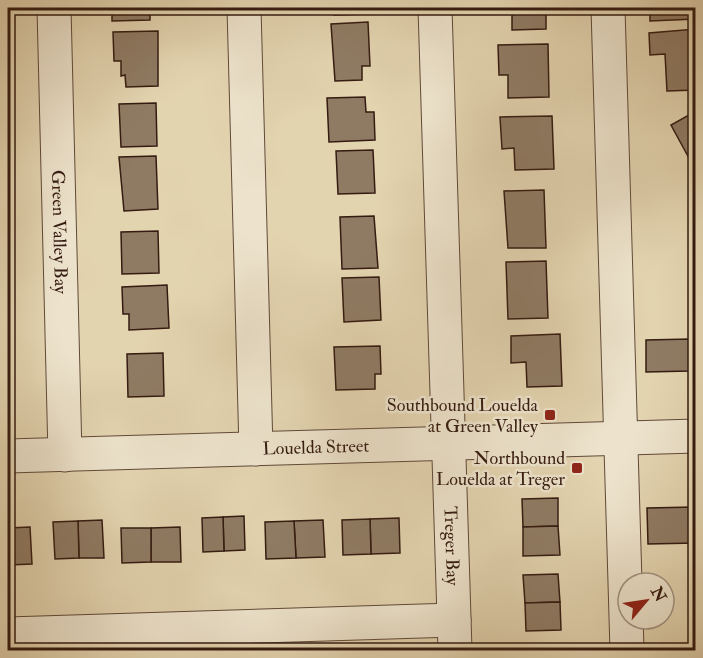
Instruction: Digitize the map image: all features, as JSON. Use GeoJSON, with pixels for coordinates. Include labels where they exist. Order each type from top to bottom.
{"type":"FeatureCollection","features":[{"type":"Feature","properties":{"kind":"street","name":"Green Valley Bay"},"geometry":{"type":"LineString","coordinates":[[54,8],[65,455]]}},
{"type":"Feature","properties":{"kind":"street"},"geometry":{"type":"LineString","coordinates":[[244,8],[256,449]]}},
{"type":"Feature","properties":{"kind":"street"},"geometry":{"type":"LineString","coordinates":[[435,8],[447,443]]}},
{"type":"Feature","properties":{"kind":"street"},"geometry":{"type":"LineString","coordinates":[[608,8],[627,651]]}},
{"type":"Feature","properties":{"kind":"street","name":"Louelda Street"},"geometry":{"type":"LineString","coordinates":[[8,456],[696,436]]}},
{"type":"Feature","properties":{"kind":"street","name":"Treger Bay"},"geometry":{"type":"LineString","coordinates":[[447,443],[455,636]]}},
{"type":"Feature","properties":{"kind":"street"},"geometry":{"type":"LineString","coordinates":[[8,634],[455,636]]}},
{"type":"Feature","properties":{"kind":"building"},"geometry":{"type":"Polygon","coordinates":[[[112,8],[150,8],[150,20],[112,21],[112,8]]]}},
{"type":"Feature","properties":{"kind":"building"},"geometry":{"type":"Polygon","coordinates":[[[334,8],[369,8],[369,14],[334,15],[334,8]]]}},
{"type":"Feature","properties":{"kind":"building"},"geometry":{"type":"Polygon","coordinates":[[[507,8],[546,8],[546,29],[512,30],[512,11],[507,11],[507,8]]]}},
{"type":"Feature","properties":{"kind":"building"},"geometry":{"type":"Polygon","coordinates":[[[650,8],[696,8],[696,19],[650,21],[650,8]]]}},
{"type":"Feature","properties":{"kind":"building"},"geometry":{"type":"Polygon","coordinates":[[[368,22],[370,66],[362,66],[362,80],[335,81],[331,24],[368,22]]]}},
{"type":"Feature","properties":{"kind":"building"},"geometry":{"type":"Polygon","coordinates":[[[696,29],[696,90],[667,91],[665,54],[650,55],[649,33],[696,29]]]}},
{"type":"Feature","properties":{"kind":"building"},"geometry":{"type":"Polygon","coordinates":[[[158,31],[158,86],[126,87],[125,75],[121,76],[121,61],[114,61],[113,32],[158,31]]]}},
{"type":"Feature","properties":{"kind":"building"},"geometry":{"type":"Polygon","coordinates":[[[548,44],[549,97],[508,98],[508,75],[499,75],[498,45],[548,44]]]}},
{"type":"Feature","properties":{"kind":"building"},"geometry":{"type":"Polygon","coordinates":[[[365,97],[366,112],[374,112],[375,140],[329,142],[327,98],[365,97]]]}},
{"type":"Feature","properties":{"kind":"building"},"geometry":{"type":"Polygon","coordinates":[[[156,103],[157,146],[121,147],[119,104],[156,103]]]}},
{"type":"Feature","properties":{"kind":"building"},"geometry":{"type":"Polygon","coordinates":[[[696,111],[696,171],[671,125],[696,111]]]}},
{"type":"Feature","properties":{"kind":"building"},"geometry":{"type":"Polygon","coordinates":[[[552,116],[554,169],[515,170],[514,148],[502,149],[500,117],[552,116]]]}},
{"type":"Feature","properties":{"kind":"building"},"geometry":{"type":"Polygon","coordinates":[[[373,150],[375,193],[338,194],[336,151],[373,150]]]}},
{"type":"Feature","properties":{"kind":"building"},"geometry":{"type":"Polygon","coordinates":[[[156,156],[158,209],[124,211],[119,157],[156,156]]]}},
{"type":"Feature","properties":{"kind":"building"},"geometry":{"type":"Polygon","coordinates":[[[544,190],[546,248],[508,248],[504,191],[544,190]]]}},
{"type":"Feature","properties":{"kind":"building"},"geometry":{"type":"Polygon","coordinates":[[[374,216],[378,268],[342,269],[340,217],[374,216]]]}},
{"type":"Feature","properties":{"kind":"building"},"geometry":{"type":"Polygon","coordinates":[[[158,231],[159,273],[122,274],[121,232],[158,231]]]}},
{"type":"Feature","properties":{"kind":"building"},"geometry":{"type":"Polygon","coordinates":[[[546,261],[548,318],[508,319],[506,262],[546,261]]]}},
{"type":"Feature","properties":{"kind":"building"},"geometry":{"type":"Polygon","coordinates":[[[379,277],[381,320],[344,322],[342,278],[379,277]]]}},
{"type":"Feature","properties":{"kind":"building"},"geometry":{"type":"Polygon","coordinates":[[[167,285],[169,328],[129,330],[129,314],[123,314],[122,287],[167,285]]]}},
{"type":"Feature","properties":{"kind":"building"},"geometry":{"type":"Polygon","coordinates":[[[560,334],[562,386],[527,387],[526,362],[511,363],[511,336],[560,334]]]}},
{"type":"Feature","properties":{"kind":"building"},"geometry":{"type":"Polygon","coordinates":[[[8,338],[10,386],[8,386],[8,338]]]}},
{"type":"Feature","properties":{"kind":"building"},"geometry":{"type":"Polygon","coordinates":[[[690,339],[690,371],[646,372],[646,340],[690,339]]]}},
{"type":"Feature","properties":{"kind":"building"},"geometry":{"type":"Polygon","coordinates":[[[380,346],[381,374],[375,374],[375,389],[336,390],[334,347],[380,346]]]}},
{"type":"Feature","properties":{"kind":"building"},"geometry":{"type":"Polygon","coordinates":[[[163,353],[164,396],[128,397],[127,354],[163,353]]]}},
{"type":"Feature","properties":{"kind":"building"},"geometry":{"type":"Polygon","coordinates":[[[558,498],[558,526],[523,527],[522,499],[558,498]]]}},
{"type":"Feature","properties":{"kind":"building"},"geometry":{"type":"Polygon","coordinates":[[[694,507],[695,543],[648,544],[647,508],[694,507]]]}},
{"type":"Feature","properties":{"kind":"building"},"geometry":{"type":"Polygon","coordinates":[[[244,516],[245,550],[224,551],[223,517],[244,516]]]}},
{"type":"Feature","properties":{"kind":"building"},"geometry":{"type":"Polygon","coordinates":[[[223,517],[224,551],[203,552],[202,518],[223,517]]]}},
{"type":"Feature","properties":{"kind":"building"},"geometry":{"type":"Polygon","coordinates":[[[399,518],[400,553],[371,554],[370,519],[399,518]]]}},
{"type":"Feature","properties":{"kind":"building"},"geometry":{"type":"Polygon","coordinates":[[[370,519],[371,554],[343,555],[342,520],[370,519]]]}},
{"type":"Feature","properties":{"kind":"building"},"geometry":{"type":"Polygon","coordinates":[[[102,520],[104,558],[79,558],[78,521],[102,520]]]}},
{"type":"Feature","properties":{"kind":"building"},"geometry":{"type":"Polygon","coordinates":[[[323,520],[325,557],[296,558],[294,521],[323,520]]]}},
{"type":"Feature","properties":{"kind":"building"},"geometry":{"type":"Polygon","coordinates":[[[78,521],[79,558],[55,559],[53,522],[78,521]]]}},
{"type":"Feature","properties":{"kind":"building"},"geometry":{"type":"Polygon","coordinates":[[[294,521],[296,558],[266,559],[265,522],[294,521]]]}},
{"type":"Feature","properties":{"kind":"building"},"geometry":{"type":"Polygon","coordinates":[[[558,526],[560,555],[523,556],[523,527],[558,526]]]}},
{"type":"Feature","properties":{"kind":"building"},"geometry":{"type":"Polygon","coordinates":[[[30,527],[32,564],[8,565],[8,528],[30,527]]]}},
{"type":"Feature","properties":{"kind":"building"},"geometry":{"type":"Polygon","coordinates":[[[180,527],[181,562],[151,562],[151,528],[180,527]]]}},
{"type":"Feature","properties":{"kind":"building"},"geometry":{"type":"Polygon","coordinates":[[[121,528],[151,528],[151,562],[122,563],[121,528]]]}},
{"type":"Feature","properties":{"kind":"building"},"geometry":{"type":"Polygon","coordinates":[[[558,574],[560,602],[525,603],[523,575],[558,574]]]}},
{"type":"Feature","properties":{"kind":"building"},"geometry":{"type":"Polygon","coordinates":[[[560,602],[561,630],[526,631],[525,603],[560,602]]]}},
{"type":"Feature","properties":{"kind":"place","name":"Southbound Louelda at Green Valley"},"geometry":{"type":"Point","coordinates":[550,415]}},
{"type":"Feature","properties":{"kind":"place","name":"Northbound Louelda at Treger"},"geometry":{"type":"Point","coordinates":[577,468]}}]}
